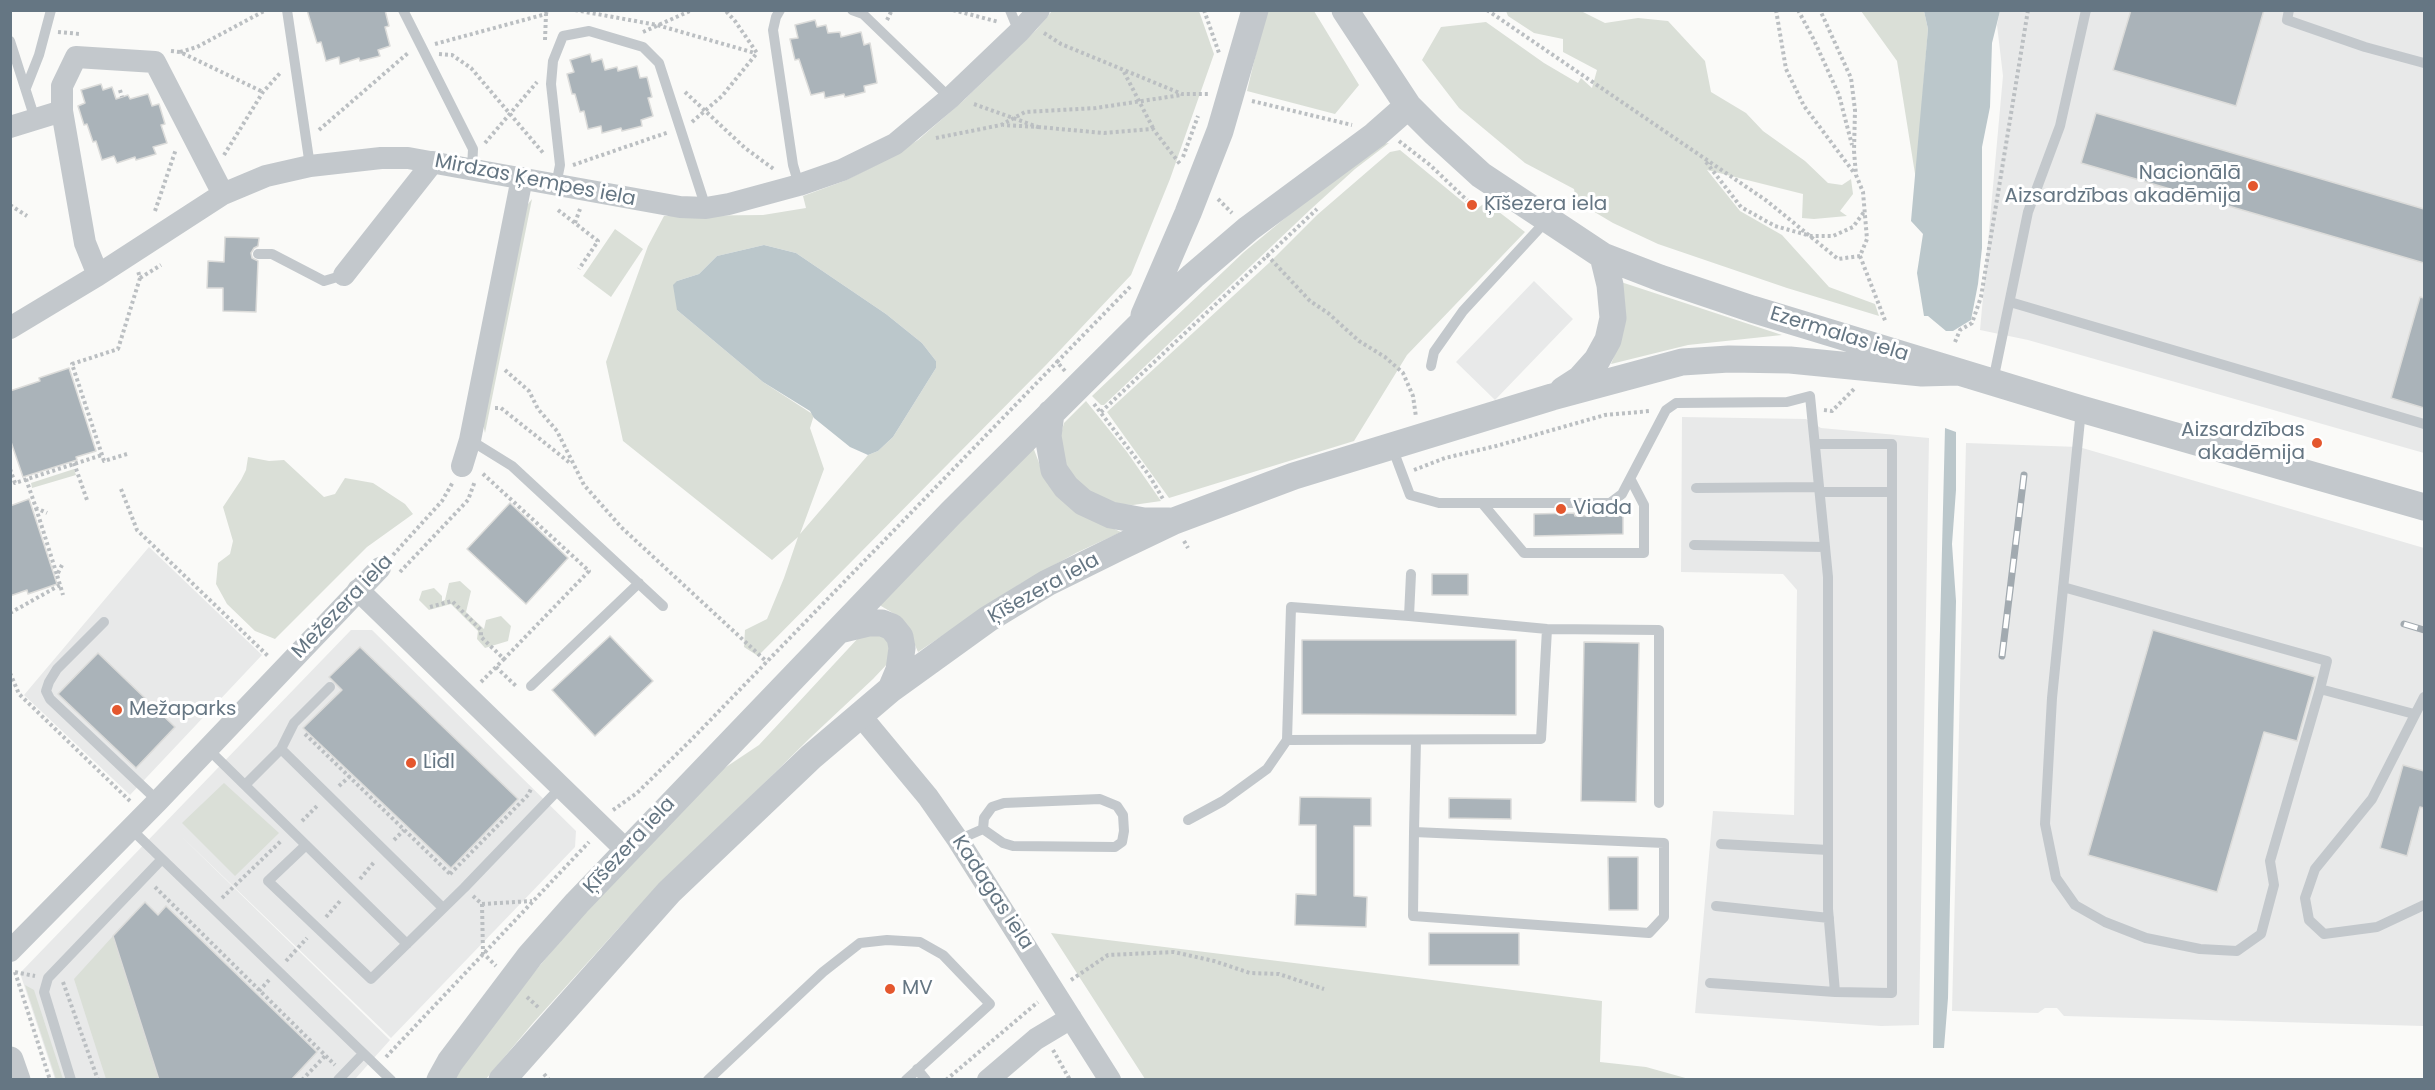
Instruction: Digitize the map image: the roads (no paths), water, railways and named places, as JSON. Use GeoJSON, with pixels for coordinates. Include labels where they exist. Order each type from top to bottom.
{"type":"FeatureCollection","features":[{"type":"Feature","properties":{"kind":"street","name":"Ķīšezera iela"},"geometry":{"type":"LineString","coordinates":[[1140,325],[1188,178],[1220,131],[1216,91],[1255,10]]}},
{"type":"Feature","properties":{"kind":"street","name":"Ezermalas iela"},"geometry":{"type":"LineString","coordinates":[[1345,10],[1408,106],[1481,175],[1602,256],[1752,309],[2081,409],[2424,507]]}},
{"type":"Feature","properties":{"kind":"street","name":"Mirdzas Ķempes iela"},"geometry":{"type":"LineString","coordinates":[[10,328],[98,275],[223,194],[266,176],[309,166],[381,158],[408,158],[433,162],[473,159],[522,178],[558,175],[652,204],[706,208],[752,199],[799,185],[869,159],[895,144],[950,98],[1019,20]]}},
{"type":"Feature","properties":{"kind":"street"},"geometry":{"type":"LineString","coordinates":[[98,275],[85,243],[62,111],[62,86],[76,57],[155,62],[223,194]]}},
{"type":"Feature","properties":{"kind":"street","name":"Ķīšezera iela"},"geometry":{"type":"LineString","coordinates":[[440,1080],[450,1062],[530,956],[626,850],[1051,413],[1140,325],[1248,229],[1388,141],[1408,106]]}},
{"type":"Feature","properties":{"kind":"street"},"geometry":{"type":"LineString","coordinates":[[10,127],[62,111]]}},
{"type":"Feature","properties":{"kind":"street"},"geometry":{"type":"LineString","coordinates":[[344,275],[433,162]]}},
{"type":"Feature","properties":{"kind":"street"},"geometry":{"type":"LineString","coordinates":[[471,474],[470,440],[522,178]]}},
{"type":"Feature","properties":{"kind":"street","name":"Ķīšezera iela"},"geometry":{"type":"LineString","coordinates":[[1552,397],[1580,379],[1597,360],[1608,340],[1613,318],[1610,285],[1602,256]]}},
{"type":"Feature","properties":{"kind":"street","name":"Ķīšezera iela"},"geometry":{"type":"LineString","coordinates":[[1051,413],[1048,436],[1054,470],[1066,487],[1083,502],[1111,515],[1144,521],[1169,511],[1294,476],[1552,397],[1682,362],[1729,359],[1790,360],[1922,373],[1959,372]]}},
{"type":"Feature","properties":{"kind":"street","name":"Ķīšezera iela"},"geometry":{"type":"LineString","coordinates":[[502,1080],[669,892],[785,780],[891,689],[988,619],[1169,511]]}},
{"type":"Feature","properties":{"kind":"street","name":"Mežezera iela"},"geometry":{"type":"LineString","coordinates":[[12,958],[131,829],[380,568]]}},
{"type":"Feature","properties":{"kind":"street"},"geometry":{"type":"LineString","coordinates":[[358,590],[626,850]]}},
{"type":"Feature","properties":{"kind":"street"},"geometry":{"type":"LineString","coordinates":[[840,630],[868,623],[882,623],[892,627],[900,637],[902,648],[899,670],[891,689]]}},
{"type":"Feature","properties":{"kind":"street","name":"Kadagas iela"},"geometry":{"type":"LineString","coordinates":[[860,716],[928,797],[958,840],[1110,1080]]}},
{"type":"Feature","properties":{"kind":"street"},"geometry":{"type":"LineString","coordinates":[[988,1080],[1036,1039],[1071,1018]]}},
{"type":"Feature","properties":{"kind":"street"},"geometry":{"type":"LineString","coordinates":[[10,1060],[17,1080]]}},
{"type":"Feature","properties":{"kind":"lane"},"geometry":{"type":"LineString","coordinates":[[26,88],[39,55],[51,10]]}},
{"type":"Feature","properties":{"kind":"lane"},"geometry":{"type":"LineString","coordinates":[[287,10],[309,166]]}},
{"type":"Feature","properties":{"kind":"lane"},"geometry":{"type":"LineString","coordinates":[[403,10],[473,159]]}},
{"type":"Feature","properties":{"kind":"lane"},"geometry":{"type":"LineString","coordinates":[[780,10],[773,30],[793,165],[799,185]]}},
{"type":"Feature","properties":{"kind":"lane"},"geometry":{"type":"LineString","coordinates":[[852,10],[863,14],[950,98]]}},
{"type":"Feature","properties":{"kind":"lane"},"geometry":{"type":"LineString","coordinates":[[1993,381],[2028,212],[2060,126],[2086,10]]}},
{"type":"Feature","properties":{"kind":"lane"},"geometry":{"type":"LineString","coordinates":[[2289,10],[2287,20],[2365,47],[2424,63]]}},
{"type":"Feature","properties":{"kind":"lane"},"geometry":{"type":"LineString","coordinates":[[558,175],[551,76],[553,61],[563,36],[589,31],[643,47],[659,63],[706,208]]}},
{"type":"Feature","properties":{"kind":"lane"},"geometry":{"type":"LineString","coordinates":[[10,41],[35,119]]}},
{"type":"Feature","properties":{"kind":"lane"},"geometry":{"type":"LineString","coordinates":[[1431,366],[1434,352],[1463,311],[1547,220]]}},
{"type":"Feature","properties":{"kind":"lane"},"geometry":{"type":"LineString","coordinates":[[258,254],[272,254],[324,281],[344,275]]}},
{"type":"Feature","properties":{"kind":"lane"},"geometry":{"type":"LineString","coordinates":[[2010,302],[2424,423]]}},
{"type":"Feature","properties":{"kind":"lane"},"geometry":{"type":"LineString","coordinates":[[1402,442],[1402,474],[1410,495],[1439,503],[1610,503],[1622,494],[1666,410],[1677,403],[1689,401],[1787,402],[1810,396],[1828,577],[1829,918],[1835,993]]}},
{"type":"Feature","properties":{"kind":"lane"},"geometry":{"type":"LineString","coordinates":[[2062,587],[2327,662],[2270,861],[2274,885],[2261,934],[2237,951],[2200,949],[2146,938],[2105,922],[2075,905],[2056,878],[2045,824],[2052,698],[2062,587],[2081,409]]}},
{"type":"Feature","properties":{"kind":"lane"},"geometry":{"type":"LineString","coordinates":[[470,440],[512,466],[663,606]]}},
{"type":"Feature","properties":{"kind":"lane"},"geometry":{"type":"LineString","coordinates":[[1710,983],[1835,993],[1892,993],[1892,444],[1816,444]]}},
{"type":"Feature","properties":{"kind":"lane"},"geometry":{"type":"LineString","coordinates":[[1482,503],[1524,553],[1644,553],[1644,505],[1630,480]]}},
{"type":"Feature","properties":{"kind":"lane"},"geometry":{"type":"LineString","coordinates":[[1696,488],[1892,492]]}},
{"type":"Feature","properties":{"kind":"lane"},"geometry":{"type":"LineString","coordinates":[[1694,545],[1825,547]]}},
{"type":"Feature","properties":{"kind":"lane"},"geometry":{"type":"LineString","coordinates":[[1409,616],[1411,574]]}},
{"type":"Feature","properties":{"kind":"lane"},"geometry":{"type":"LineString","coordinates":[[531,686],[639,583]]}},
{"type":"Feature","properties":{"kind":"lane"},"geometry":{"type":"LineString","coordinates":[[1188,820],[1222,801],[1267,769],[1287,740],[1291,607],[1547,629],[1659,630],[1659,803]]}},
{"type":"Feature","properties":{"kind":"lane"},"geometry":{"type":"LineString","coordinates":[[104,621],[57,669],[46,691],[50,699],[158,801]]}},
{"type":"Feature","properties":{"kind":"lane"},"geometry":{"type":"LineString","coordinates":[[1287,740],[1541,739],[1547,629]]}},
{"type":"Feature","properties":{"kind":"lane"},"geometry":{"type":"LineString","coordinates":[[245,785],[281,749],[294,723],[330,687]]}},
{"type":"Feature","properties":{"kind":"lane"},"geometry":{"type":"LineString","coordinates":[[2320,689],[2414,714]]}},
{"type":"Feature","properties":{"kind":"lane"},"geometry":{"type":"LineString","coordinates":[[2424,696],[2372,799],[2315,869],[2305,898],[2309,920],[2324,934],[2377,927],[2424,905]]}},
{"type":"Feature","properties":{"kind":"lane"},"geometry":{"type":"LineString","coordinates":[[1414,832],[1664,843],[1664,917],[1649,933],[1413,916],[1414,832],[1416,740]]}},
{"type":"Feature","properties":{"kind":"lane"},"geometry":{"type":"LineString","coordinates":[[208,748],[407,944]]}},
{"type":"Feature","properties":{"kind":"lane"},"geometry":{"type":"LineString","coordinates":[[281,749],[443,908]]}},
{"type":"Feature","properties":{"kind":"lane"},"geometry":{"type":"LineString","coordinates":[[306,845],[268,880],[371,979],[464,888],[561,787]]}},
{"type":"Feature","properties":{"kind":"lane"},"geometry":{"type":"LineString","coordinates":[[1100,799],[1117,806],[1123,815],[1124,831],[1122,842],[1115,848],[1013,846],[1003,843],[983,830],[984,818],[992,807],[1004,803],[1100,799]]}},
{"type":"Feature","properties":{"kind":"lane"},"geometry":{"type":"LineString","coordinates":[[131,829],[392,1080]]}},
{"type":"Feature","properties":{"kind":"lane"},"geometry":{"type":"LineString","coordinates":[[958,840],[983,830]]}},
{"type":"Feature","properties":{"kind":"lane"},"geometry":{"type":"LineString","coordinates":[[1721,843],[1828,850]]}},
{"type":"Feature","properties":{"kind":"lane"},"geometry":{"type":"LineString","coordinates":[[71,1080],[44,992],[48,978],[162,859]]}},
{"type":"Feature","properties":{"kind":"lane"},"geometry":{"type":"LineString","coordinates":[[1716,906],[1829,918]]}},
{"type":"Feature","properties":{"kind":"lane"},"geometry":{"type":"LineString","coordinates":[[708,1080],[824,972],[861,943],[888,940],[920,942],[942,955],[990,1004],[906,1080]]}},
{"type":"Feature","properties":{"kind":"lane"},"geometry":{"type":"LineString","coordinates":[[341,1076],[363,1054]]}},
{"type":"Feature","properties":{"kind":"lane"},"geometry":{"type":"LineString","coordinates":[[917,1070],[926,1080]]}},
{"type":"Feature","properties":{"kind":"railway"},"geometry":{"type":"LineString","coordinates":[[2002,656],[2024,475]]}},
{"type":"Feature","properties":{"kind":"railway"},"geometry":{"type":"LineString","coordinates":[[2404,624],[2424,630]]}},
{"type":"Feature","properties":{"kind":"place","name":"Nacionālā Aizsardzības akadēmija"},"geometry":{"type":"Point","coordinates":[2253,186]}},
{"type":"Feature","properties":{"kind":"place","name":"Ķīšezera iela"},"geometry":{"type":"Point","coordinates":[1472,205]}},
{"type":"Feature","properties":{"kind":"place","name":"Aizsardzības akadēmija"},"geometry":{"type":"Point","coordinates":[2317,443]}},
{"type":"Feature","properties":{"kind":"place","name":"Viada"},"geometry":{"type":"Point","coordinates":[1561,509]}},
{"type":"Feature","properties":{"kind":"place","name":"Mežaparks"},"geometry":{"type":"Point","coordinates":[117,710]}},
{"type":"Feature","properties":{"kind":"place","name":"Lidl"},"geometry":{"type":"Point","coordinates":[411,763]}},
{"type":"Feature","properties":{"kind":"place","name":"MV"},"geometry":{"type":"Point","coordinates":[890,989]}}]}
